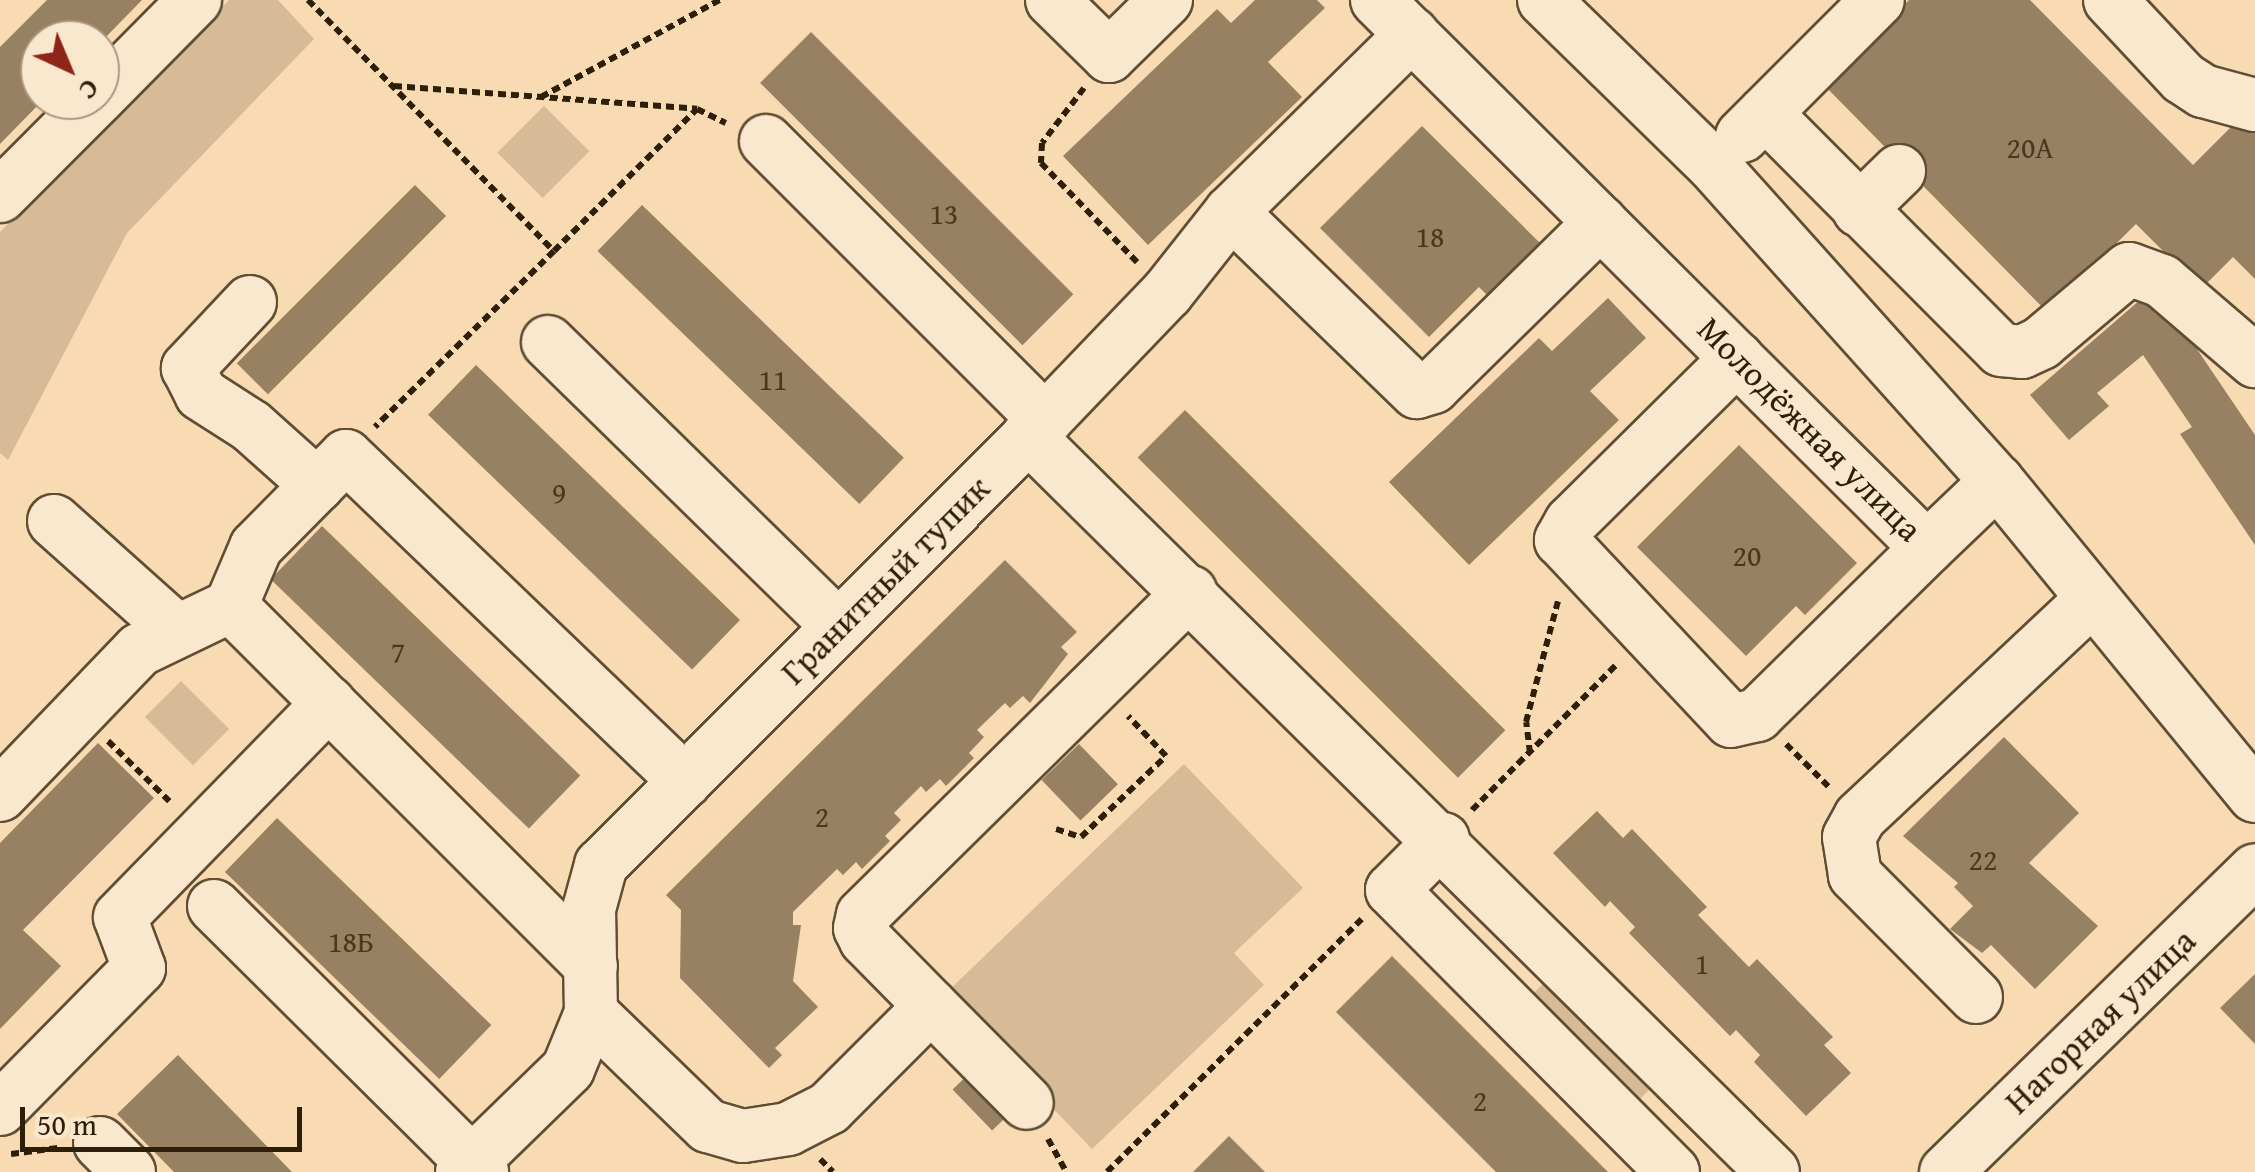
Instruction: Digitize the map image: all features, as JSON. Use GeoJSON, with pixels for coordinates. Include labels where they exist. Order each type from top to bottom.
{"type":"FeatureCollection","features":[{"type":"Feature","properties":{"kind":"street"},"geometry":{"type":"LineString","coordinates":[[120,76],[196,0]]}},
{"type":"Feature","properties":{"kind":"street"},"geometry":{"type":"LineString","coordinates":[[1052,0],[1109,56],[1166,0]]}},
{"type":"Feature","properties":{"kind":"street"},"geometry":{"type":"LineString","coordinates":[[1544,0],[1713,166],[1996,481],[2090,601],[2255,796]]}},
{"type":"Feature","properties":{"kind":"street"},"geometry":{"type":"LineString","coordinates":[[1713,166],[1878,0]]}},
{"type":"Feature","properties":{"kind":"street"},"geometry":{"type":"LineString","coordinates":[[2110,0],[2183,78],[2204,91],[2255,105]]}},
{"type":"Feature","properties":{"kind":"street","name":"Гранитный тупик"},"geometry":{"type":"LineString","coordinates":[[472,1169],[568,1069],[590,989],[589,909],[601,865],[1166,294],[1394,17]]}},
{"type":"Feature","properties":{"kind":"street","name":"Молодёжная улица"},"geometry":{"type":"LineString","coordinates":[[1394,17],[1927,548],[1996,481]]}},
{"type":"Feature","properties":{"kind":"street"},"geometry":{"type":"LineString","coordinates":[[1765,113],[2001,350],[2022,352],[2041,342],[2129,269],[2162,280],[2255,361]]}},
{"type":"Feature","properties":{"kind":"street"},"geometry":{"type":"LineString","coordinates":[[0,196],[76,120]]}},
{"type":"Feature","properties":{"kind":"street"},"geometry":{"type":"LineString","coordinates":[[766,142],[1190,592],[1443,839],[1773,1172]]}},
{"type":"Feature","properties":{"kind":"street"},"geometry":{"type":"LineString","coordinates":[[1859,210],[1898,171]]}},
{"type":"Feature","properties":{"kind":"street"},"geometry":{"type":"LineString","coordinates":[[1231,212],[1418,392],[1432,387],[1601,222]]}},
{"type":"Feature","properties":{"kind":"street"},"geometry":{"type":"LineString","coordinates":[[250,302],[188,368],[202,394],[331,471],[685,781]]}},
{"type":"Feature","properties":{"kind":"street"},"geometry":{"type":"LineString","coordinates":[[548,342],[839,627]]}},
{"type":"Feature","properties":{"kind":"street"},"geometry":{"type":"LineString","coordinates":[[1737,358],[1571,522],[1561,540],[1570,556],[1731,721],[1757,716],[1927,548]]}},
{"type":"Feature","properties":{"kind":"street"},"geometry":{"type":"LineString","coordinates":[[0,795],[138,650],[230,606],[256,548],[331,471]]}},
{"type":"Feature","properties":{"kind":"street"},"geometry":{"type":"LineString","coordinates":[[54,521],[177,631]]}},
{"type":"Feature","properties":{"kind":"street"},"geometry":{"type":"LineString","coordinates":[[1027,1103],[866,940],[860,928],[864,914],[1190,592]]}},
{"type":"Feature","properties":{"kind":"street"},"geometry":{"type":"LineString","coordinates":[[1976,998],[1856,875],[1849,847],[1860,817],[2090,601]]}},
{"type":"Feature","properties":{"kind":"street"},"geometry":{"type":"LineString","coordinates":[[230,606],[329,703],[590,989],[708,1126],[743,1136],[788,1129],[830,1108],[931,1006]]}},
{"type":"Feature","properties":{"kind":"street"},"geometry":{"type":"LineString","coordinates":[[0,1109],[138,968],[120,917],[329,703]]}},
{"type":"Feature","properties":{"kind":"street"},"geometry":{"type":"LineString","coordinates":[[1443,839],[1392,890],[1673,1172]]}},
{"type":"Feature","properties":{"kind":"street","name":"Нагорная улица"},"geometry":{"type":"LineString","coordinates":[[1946,1172],[2255,870]]}},
{"type":"Feature","properties":{"kind":"street"},"geometry":{"type":"LineString","coordinates":[[214,906],[472,1169]]}},
{"type":"Feature","properties":{"kind":"path"},"geometry":{"type":"LineString","coordinates":[[308,0],[554,251]]}},
{"type":"Feature","properties":{"kind":"path"},"geometry":{"type":"LineString","coordinates":[[540,98],[720,0]]}},
{"type":"Feature","properties":{"kind":"path"},"geometry":{"type":"LineString","coordinates":[[1109,56],[1039,153],[1166,294]]}},
{"type":"Feature","properties":{"kind":"path"},"geometry":{"type":"LineString","coordinates":[[393,86],[697,109],[766,142]]}},
{"type":"Feature","properties":{"kind":"path"},"geometry":{"type":"LineString","coordinates":[[331,471],[697,109]]}},
{"type":"Feature","properties":{"kind":"path"},"geometry":{"type":"LineString","coordinates":[[1530,754],[1526,722],[1570,556]]}},
{"type":"Feature","properties":{"kind":"path"},"geometry":{"type":"LineString","coordinates":[[1443,839],[1608,673]]}},
{"type":"Feature","properties":{"kind":"path"},"geometry":{"type":"LineString","coordinates":[[1056,829],[1081,838],[1166,756],[1097,684]]}},
{"type":"Feature","properties":{"kind":"path"},"geometry":{"type":"LineString","coordinates":[[78,712],[202,834]]}},
{"type":"Feature","properties":{"kind":"path"},"geometry":{"type":"LineString","coordinates":[[1757,716],[1860,817]]}},
{"type":"Feature","properties":{"kind":"path"},"geometry":{"type":"LineString","coordinates":[[1107,1172],[1136,1137],[1392,890]]}},
{"type":"Feature","properties":{"kind":"path"},"geometry":{"type":"LineString","coordinates":[[0,1156],[114,1158]]}},
{"type":"Feature","properties":{"kind":"shaded area"},"geometry":{"type":"Polygon","coordinates":[[[229,0],[278,0],[314,39],[127,233],[8,460],[0,453],[0,232],[111,120],[120,120],[120,110],[229,0]]]}},
{"type":"Feature","properties":{"kind":"shaded area"},"geometry":{"type":"Polygon","coordinates":[[[544,106],[589,151],[543,198],[497,153],[544,106]]]}},
{"type":"Feature","properties":{"kind":"shaded area"},"geometry":{"type":"Polygon","coordinates":[[[181,681],[229,729],[193,765],[145,717],[181,681]]]}},
{"type":"Feature","properties":{"kind":"shaded area"},"geometry":{"type":"Polygon","coordinates":[[[1184,764],[1303,888],[1234,953],[1264,985],[1092,1149],[944,995],[1184,764]]]}},
{"type":"Feature","properties":{"kind":"shaded area"},"geometry":{"type":"Polygon","coordinates":[[[1548,979],[1652,1087],[1627,1111],[1523,1003],[1548,979]]]}},
{"type":"Feature","properties":{"kind":"building"},"geometry":{"type":"Polygon","coordinates":[[[47,0],[142,0],[120,23],[27,20],[47,0]]]}},
{"type":"Feature","properties":{"kind":"building"},"geometry":{"type":"Polygon","coordinates":[[[1255,0],[1317,0],[1325,8],[1268,62],[1302,97],[1148,245],[1063,156],[1217,9],[1231,23],[1255,0]]]}},
{"type":"Feature","properties":{"kind":"building"},"geometry":{"type":"Polygon","coordinates":[[[1909,0],[2030,0],[2193,165],[2242,116],[2255,129],[2255,279],[2233,257],[2201,289],[2136,224],[2047,312],[1824,85],[1909,0]]]}},
{"type":"Feature","properties":{"kind":"building"},"geometry":{"type":"Polygon","coordinates":[[[20,27],[20,120],[23,120],[0,144],[0,47],[20,27]]]}},
{"type":"Feature","properties":{"kind":"building"},"geometry":{"type":"Polygon","coordinates":[[[811,32],[1073,294],[1022,345],[760,83],[811,32]]]}},
{"type":"Feature","properties":{"kind":"building"},"geometry":{"type":"Polygon","coordinates":[[[1422,126],[1540,243],[1488,296],[1479,287],[1429,337],[1320,228],[1422,126]]]}},
{"type":"Feature","properties":{"kind":"building"},"geometry":{"type":"Polygon","coordinates":[[[415,185],[446,216],[268,394],[237,363],[415,185]]]}},
{"type":"Feature","properties":{"kind":"building"},"geometry":{"type":"Polygon","coordinates":[[[642,205],[904,458],[859,504],[598,251],[642,205]]]}},
{"type":"Feature","properties":{"kind":"building"},"geometry":{"type":"Polygon","coordinates":[[[2155,287],[2255,435],[2255,545],[2180,434],[2192,427],[2143,355],[2097,393],[2109,406],[2069,440],[2030,395],[2155,287]]]}},
{"type":"Feature","properties":{"kind":"building"},"geometry":{"type":"Polygon","coordinates":[[[1608,298],[1646,338],[1590,391],[1619,420],[1469,565],[1389,482],[1539,338],[1552,351],[1608,298]]]}},
{"type":"Feature","properties":{"kind":"building"},"geometry":{"type":"Polygon","coordinates":[[[476,365],[740,620],[692,670],[428,415],[476,365]]]}},
{"type":"Feature","properties":{"kind":"building"},"geometry":{"type":"Polygon","coordinates":[[[1185,410],[1505,730],[1458,778],[1138,457],[1185,410]]]}},
{"type":"Feature","properties":{"kind":"building"},"geometry":{"type":"Polygon","coordinates":[[[1739,445],[1857,563],[1805,615],[1796,606],[1746,656],[1637,547],[1739,445]]]}},
{"type":"Feature","properties":{"kind":"building"},"geometry":{"type":"Polygon","coordinates":[[[322,526],[580,775],[529,829],[271,579],[322,526]]]}},
{"type":"Feature","properties":{"kind":"building"},"geometry":{"type":"Polygon","coordinates":[[[1005,560],[1077,632],[1061,647],[1068,654],[1030,703],[1023,696],[1010,708],[1005,703],[977,730],[984,737],[969,753],[974,758],[946,786],[940,779],[926,792],[921,786],[894,813],[901,820],[885,836],[890,841],[862,869],[856,862],[843,875],[837,869],[793,912],[793,925],[801,925],[793,981],[818,1007],[775,1048],[782,1055],[769,1068],[680,978],[681,910],[666,895],[1005,560]]]}},
{"type":"Feature","properties":{"kind":"building"},"geometry":{"type":"Polygon","coordinates":[[[2004,737],[2079,813],[2029,863],[2098,926],[2035,989],[1991,945],[1982,953],[1950,929],[1973,906],[1954,887],[1958,883],[1903,836],[2004,737]]]}},
{"type":"Feature","properties":{"kind":"building"},"geometry":{"type":"Polygon","coordinates":[[[98,743],[154,798],[23,930],[61,966],[0,1029],[0,843],[98,743]]]}},
{"type":"Feature","properties":{"kind":"building"},"geometry":{"type":"Polygon","coordinates":[[[1079,744],[1118,784],[1080,820],[1042,780],[1079,744]]]}},
{"type":"Feature","properties":{"kind":"building"},"geometry":{"type":"Polygon","coordinates":[[[1597,811],[1623,838],[1632,829],[1707,907],[1698,915],[1749,967],[1757,959],[1833,1037],[1824,1045],[1851,1073],[1806,1116],[1754,1062],[1760,1055],[1736,1030],[1730,1036],[1629,933],[1635,927],[1610,901],[1605,907],[1553,853],[1597,811]]]}},
{"type":"Feature","properties":{"kind":"building"},"geometry":{"type":"Polygon","coordinates":[[[277,818],[491,1025],[439,1079],[225,872],[277,818]]]}},
{"type":"Feature","properties":{"kind":"building"},"geometry":{"type":"Polygon","coordinates":[[[1392,956],[1608,1172],[1496,1172],[1336,1012],[1392,956]]]}},
{"type":"Feature","properties":{"kind":"building"},"geometry":{"type":"Polygon","coordinates":[[[2255,974],[2255,1044],[2220,1008],[2255,974]]]}},
{"type":"Feature","properties":{"kind":"building"},"geometry":{"type":"Polygon","coordinates":[[[178,1055],[292,1172],[174,1172],[117,1114],[178,1055]]]}},
{"type":"Feature","properties":{"kind":"building"},"geometry":{"type":"Polygon","coordinates":[[[977,1066],[1017,1107],[992,1131],[953,1090],[977,1066]]]}},
{"type":"Feature","properties":{"kind":"building"},"geometry":{"type":"Polygon","coordinates":[[[1229,1136],[1265,1172],[1193,1172],[1229,1136]]]}}]}
